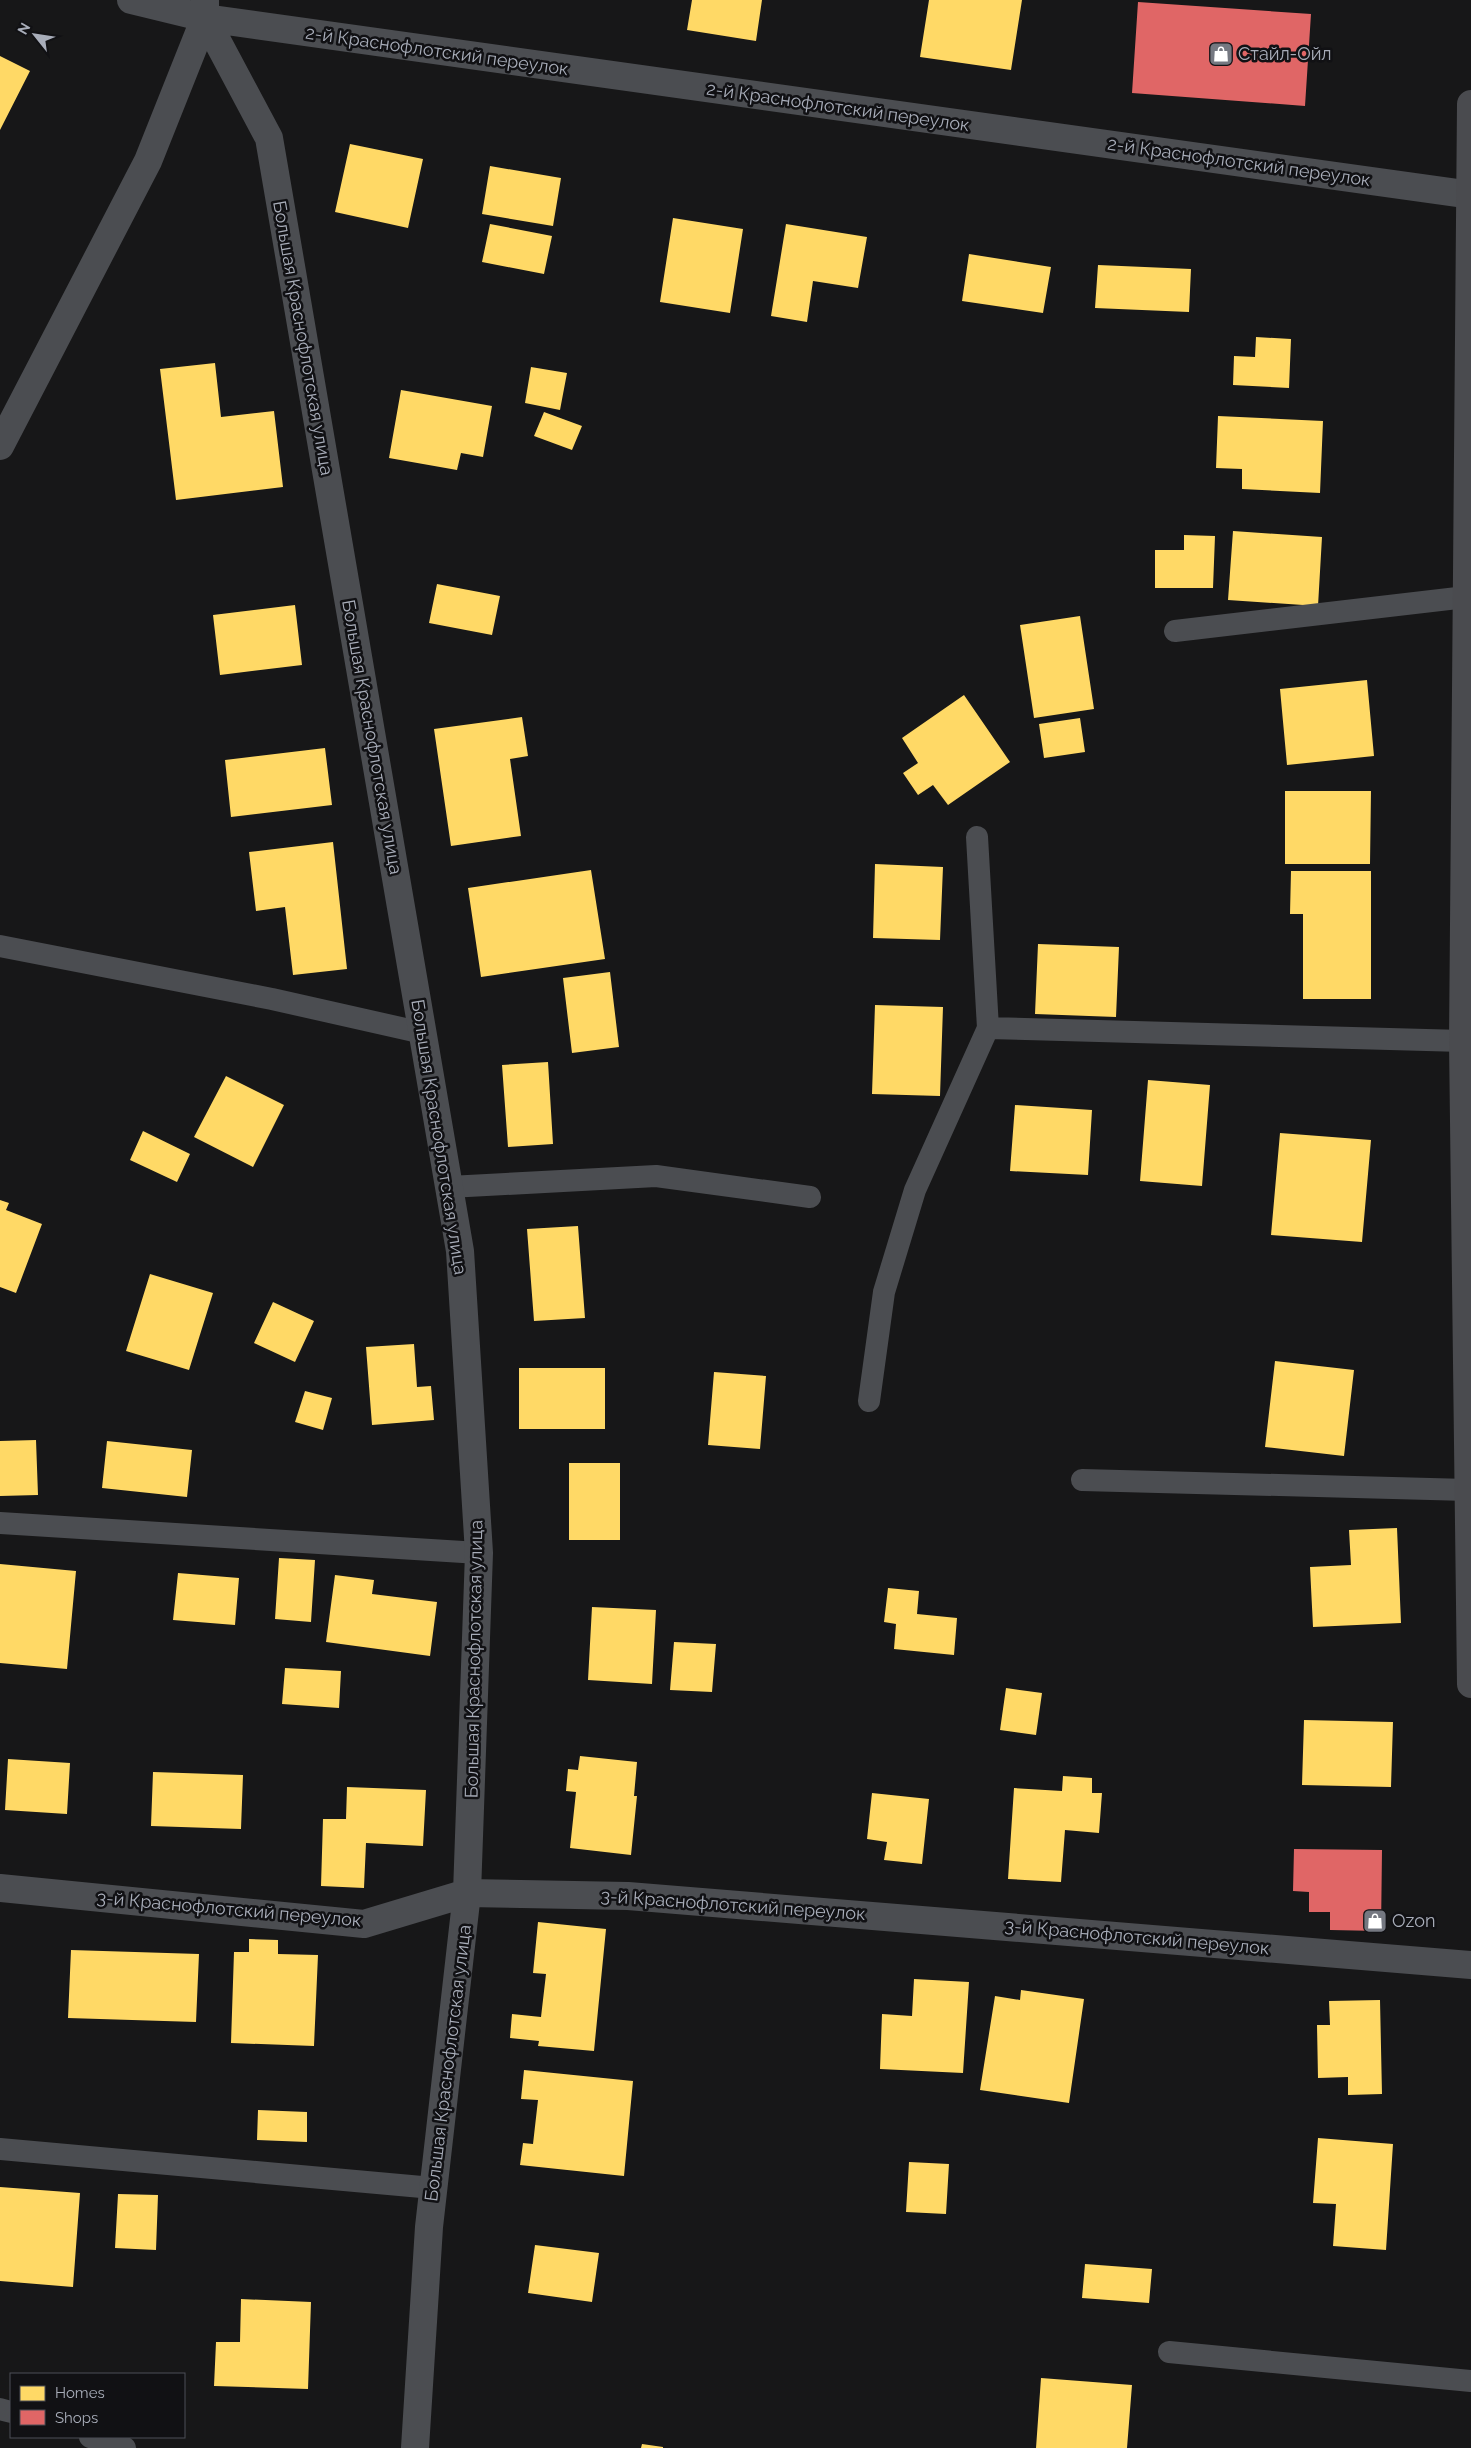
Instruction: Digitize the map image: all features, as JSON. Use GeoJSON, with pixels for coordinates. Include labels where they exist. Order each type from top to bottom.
{"type":"FeatureCollection","features":[{"type":"Feature","properties":{"kind":"street","name":"2-й Краснофлотский переулок"},"geometry":{"type":"LineString","coordinates":[[131,0],[205,9],[1470,194]]}},
{"type":"Feature","properties":{"kind":"street"},"geometry":{"type":"LineString","coordinates":[[0,446],[148,161],[205,9]]}},
{"type":"Feature","properties":{"kind":"street","name":"Большая Краснофлотская улица"},"geometry":{"type":"LineString","coordinates":[[205,9],[269,138],[460,1251],[480,1553],[467,1893],[429,2227],[415,2448]]}},
{"type":"Feature","properties":{"kind":"street"},"geometry":{"type":"LineString","coordinates":[[1471,104],[1463,1041],[1469,1328],[1468,1490],[1471,1684]]}},
{"type":"Feature","properties":{"kind":"street","name":"3-й Краснофлотский переулок"},"geometry":{"type":"LineString","coordinates":[[0,1888],[364,1924],[467,1893],[628,1896],[1471,1965]]}},
{"type":"Feature","properties":{"kind":"lane"},"geometry":{"type":"LineString","coordinates":[[1175,631],[1466,597]]}},
{"type":"Feature","properties":{"kind":"lane"},"geometry":{"type":"LineString","coordinates":[[869,1401],[884,1292],[915,1190],[988,1028],[977,837]]}},
{"type":"Feature","properties":{"kind":"lane"},"geometry":{"type":"LineString","coordinates":[[0,946],[262,997],[423,1033]]}},
{"type":"Feature","properties":{"kind":"lane"},"geometry":{"type":"LineString","coordinates":[[988,1028],[1463,1041]]}},
{"type":"Feature","properties":{"kind":"lane"},"geometry":{"type":"LineString","coordinates":[[449,1187],[656,1176],[810,1196]]}},
{"type":"Feature","properties":{"kind":"lane"},"geometry":{"type":"LineString","coordinates":[[1082,1480],[1468,1490]]}},
{"type":"Feature","properties":{"kind":"lane"},"geometry":{"type":"LineString","coordinates":[[0,1523],[480,1553]]}},
{"type":"Feature","properties":{"kind":"lane"},"geometry":{"type":"LineString","coordinates":[[0,2149],[433,2188]]}},
{"type":"Feature","properties":{"kind":"lane"},"geometry":{"type":"LineString","coordinates":[[1168,2352],[1471,2381]]}},
{"type":"Feature","properties":{"kind":"lane"},"geometry":{"type":"LineString","coordinates":[[93,2438],[125,2448]]}},
{"type":"Feature","properties":{"kind":"building: Homes"},"geometry":{"type":"Polygon","coordinates":[[[692,0],[762,0],[756,41],[687,30],[692,0]]]}},
{"type":"Feature","properties":{"kind":"building: Homes"},"geometry":{"type":"Polygon","coordinates":[[[929,0],[1022,0],[1011,70],[920,57],[929,0]]]}},
{"type":"Feature","properties":{"kind":"building: Homes"},"geometry":{"type":"Polygon","coordinates":[[[0,56],[30,71],[0,130],[0,56]]]}},
{"type":"Feature","properties":{"kind":"building: Homes"},"geometry":{"type":"Polygon","coordinates":[[[350,144],[423,159],[408,228],[335,212],[350,144]]]}},
{"type":"Feature","properties":{"kind":"building: Homes"},"geometry":{"type":"Polygon","coordinates":[[[490,166],[561,178],[553,226],[482,214],[490,166]]]}},
{"type":"Feature","properties":{"kind":"building: Homes"},"geometry":{"type":"Polygon","coordinates":[[[673,218],[743,229],[730,313],[660,302],[673,218]]]}},
{"type":"Feature","properties":{"kind":"building: Homes"},"geometry":{"type":"Polygon","coordinates":[[[490,224],[552,236],[544,274],[482,262],[490,224]]]}},
{"type":"Feature","properties":{"kind":"building: Homes"},"geometry":{"type":"Polygon","coordinates":[[[786,224],[867,237],[858,288],[813,281],[807,322],[771,316],[786,224]]]}},
{"type":"Feature","properties":{"kind":"building: Homes"},"geometry":{"type":"Polygon","coordinates":[[[969,254],[1051,267],[1043,313],[962,301],[969,254]]]}},
{"type":"Feature","properties":{"kind":"building: Homes"},"geometry":{"type":"Polygon","coordinates":[[[1098,265],[1191,269],[1189,312],[1095,308],[1098,265]]]}},
{"type":"Feature","properties":{"kind":"building: Homes"},"geometry":{"type":"Polygon","coordinates":[[[1256,337],[1291,339],[1289,388],[1233,385],[1234,356],[1255,357],[1256,337]]]}},
{"type":"Feature","properties":{"kind":"building: Homes"},"geometry":{"type":"Polygon","coordinates":[[[215,363],[221,417],[274,411],[283,487],[176,500],[160,369],[215,363]]]}},
{"type":"Feature","properties":{"kind":"building: Homes"},"geometry":{"type":"Polygon","coordinates":[[[531,367],[567,373],[560,410],[525,403],[531,367]]]}},
{"type":"Feature","properties":{"kind":"building: Homes"},"geometry":{"type":"Polygon","coordinates":[[[401,390],[492,406],[483,457],[461,453],[457,470],[389,458],[401,390]]]}},
{"type":"Feature","properties":{"kind":"building: Homes"},"geometry":{"type":"Polygon","coordinates":[[[544,412],[582,426],[572,450],[534,436],[544,412]]]}},
{"type":"Feature","properties":{"kind":"building: Homes"},"geometry":{"type":"Polygon","coordinates":[[[1218,416],[1323,421],[1320,493],[1242,489],[1242,469],[1216,468],[1218,416]]]}},
{"type":"Feature","properties":{"kind":"building: Homes"},"geometry":{"type":"Polygon","coordinates":[[[1233,531],[1322,537],[1318,606],[1228,600],[1233,531]]]}},
{"type":"Feature","properties":{"kind":"building: Homes"},"geometry":{"type":"Polygon","coordinates":[[[1184,535],[1215,536],[1213,588],[1155,588],[1155,550],[1184,550],[1184,535]]]}},
{"type":"Feature","properties":{"kind":"building: Homes"},"geometry":{"type":"Polygon","coordinates":[[[437,584],[500,596],[492,635],[429,623],[437,584]]]}},
{"type":"Feature","properties":{"kind":"building: Homes"},"geometry":{"type":"Polygon","coordinates":[[[295,605],[302,665],[220,675],[213,615],[295,605]]]}},
{"type":"Feature","properties":{"kind":"building: Homes"},"geometry":{"type":"Polygon","coordinates":[[[1080,616],[1094,709],[1034,718],[1020,625],[1080,616]]]}},
{"type":"Feature","properties":{"kind":"building: Homes"},"geometry":{"type":"Polygon","coordinates":[[[1367,680],[1374,756],[1287,765],[1280,689],[1367,680]]]}},
{"type":"Feature","properties":{"kind":"building: Homes"},"geometry":{"type":"Polygon","coordinates":[[[964,695],[1010,762],[948,805],[933,785],[918,795],[903,773],[918,763],[902,738],[964,695]]]}},
{"type":"Feature","properties":{"kind":"building: Homes"},"geometry":{"type":"Polygon","coordinates":[[[522,717],[528,756],[510,759],[521,836],[451,846],[434,729],[522,717]]]}},
{"type":"Feature","properties":{"kind":"building: Homes"},"geometry":{"type":"Polygon","coordinates":[[[1080,718],[1085,752],[1044,758],[1039,724],[1080,718]]]}},
{"type":"Feature","properties":{"kind":"building: Homes"},"geometry":{"type":"Polygon","coordinates":[[[325,748],[332,805],[231,817],[225,760],[325,748]]]}},
{"type":"Feature","properties":{"kind":"building: Homes"},"geometry":{"type":"Polygon","coordinates":[[[1285,791],[1371,791],[1370,864],[1285,864],[1285,791]]]}},
{"type":"Feature","properties":{"kind":"building: Homes"},"geometry":{"type":"Polygon","coordinates":[[[333,842],[347,969],[293,975],[285,907],[256,911],[249,852],[333,842]]]}},
{"type":"Feature","properties":{"kind":"building: Homes"},"geometry":{"type":"Polygon","coordinates":[[[875,864],[943,867],[940,940],[873,938],[875,864]]]}},
{"type":"Feature","properties":{"kind":"building: Homes"},"geometry":{"type":"Polygon","coordinates":[[[591,870],[605,959],[481,977],[468,888],[591,870]]]}},
{"type":"Feature","properties":{"kind":"building: Homes"},"geometry":{"type":"Polygon","coordinates":[[[1291,871],[1371,871],[1371,999],[1303,999],[1303,914],[1290,914],[1291,871]]]}},
{"type":"Feature","properties":{"kind":"building: Homes"},"geometry":{"type":"Polygon","coordinates":[[[1038,944],[1119,947],[1116,1017],[1035,1014],[1038,944]]]}},
{"type":"Feature","properties":{"kind":"building: Homes"},"geometry":{"type":"Polygon","coordinates":[[[610,972],[619,1047],[572,1053],[563,978],[610,972]]]}},
{"type":"Feature","properties":{"kind":"building: Homes"},"geometry":{"type":"Polygon","coordinates":[[[875,1005],[943,1007],[940,1096],[872,1094],[875,1005]]]}},
{"type":"Feature","properties":{"kind":"building: Homes"},"geometry":{"type":"Polygon","coordinates":[[[548,1062],[553,1144],[508,1147],[502,1065],[548,1062]]]}},
{"type":"Feature","properties":{"kind":"building: Homes"},"geometry":{"type":"Polygon","coordinates":[[[226,1076],[284,1105],[253,1167],[194,1137],[226,1076]]]}},
{"type":"Feature","properties":{"kind":"building: Homes"},"geometry":{"type":"Polygon","coordinates":[[[1148,1080],[1210,1085],[1202,1186],[1140,1181],[1148,1080]]]}},
{"type":"Feature","properties":{"kind":"building: Homes"},"geometry":{"type":"Polygon","coordinates":[[[1015,1105],[1092,1110],[1088,1175],[1010,1171],[1015,1105]]]}},
{"type":"Feature","properties":{"kind":"building: Homes"},"geometry":{"type":"Polygon","coordinates":[[[143,1131],[190,1154],[177,1182],[130,1160],[143,1131]]]}},
{"type":"Feature","properties":{"kind":"building: Homes"},"geometry":{"type":"Polygon","coordinates":[[[1280,1133],[1371,1140],[1362,1242],[1271,1235],[1280,1133]]]}},
{"type":"Feature","properties":{"kind":"building: Homes"},"geometry":{"type":"Polygon","coordinates":[[[0,1200],[9,1203],[6,1210],[42,1224],[16,1293],[0,1287],[0,1200]]]}},
{"type":"Feature","properties":{"kind":"building: Homes"},"geometry":{"type":"Polygon","coordinates":[[[578,1226],[585,1318],[534,1321],[527,1229],[578,1226]]]}},
{"type":"Feature","properties":{"kind":"building: Homes"},"geometry":{"type":"Polygon","coordinates":[[[150,1274],[213,1293],[189,1370],[126,1351],[150,1274]]]}},
{"type":"Feature","properties":{"kind":"building: Homes"},"geometry":{"type":"Polygon","coordinates":[[[273,1302],[314,1321],[295,1362],[254,1343],[273,1302]]]}},
{"type":"Feature","properties":{"kind":"building: Homes"},"geometry":{"type":"Polygon","coordinates":[[[414,1344],[417,1387],[431,1386],[434,1420],[372,1425],[366,1347],[414,1344]]]}},
{"type":"Feature","properties":{"kind":"building: Homes"},"geometry":{"type":"Polygon","coordinates":[[[1275,1361],[1354,1370],[1344,1456],[1265,1447],[1275,1361]]]}},
{"type":"Feature","properties":{"kind":"building: Homes"},"geometry":{"type":"Polygon","coordinates":[[[519,1368],[605,1368],[605,1429],[519,1429],[519,1368]]]}},
{"type":"Feature","properties":{"kind":"building: Homes"},"geometry":{"type":"Polygon","coordinates":[[[714,1372],[766,1376],[760,1449],[708,1445],[714,1372]]]}},
{"type":"Feature","properties":{"kind":"building: Homes"},"geometry":{"type":"Polygon","coordinates":[[[305,1391],[332,1398],[323,1430],[295,1422],[305,1391]]]}},
{"type":"Feature","properties":{"kind":"building: Homes"},"geometry":{"type":"Polygon","coordinates":[[[36,1440],[38,1495],[0,1496],[0,1441],[36,1440]]]}},
{"type":"Feature","properties":{"kind":"building: Homes"},"geometry":{"type":"Polygon","coordinates":[[[107,1441],[192,1450],[187,1497],[102,1488],[107,1441]]]}},
{"type":"Feature","properties":{"kind":"building: Homes"},"geometry":{"type":"Polygon","coordinates":[[[569,1463],[620,1463],[620,1540],[569,1540],[569,1463]]]}},
{"type":"Feature","properties":{"kind":"building: Homes"},"geometry":{"type":"Polygon","coordinates":[[[1397,1528],[1401,1623],[1313,1627],[1310,1567],[1351,1565],[1349,1530],[1397,1528]]]}},
{"type":"Feature","properties":{"kind":"building: Homes"},"geometry":{"type":"Polygon","coordinates":[[[279,1558],[315,1560],[311,1622],[275,1619],[279,1558]]]}},
{"type":"Feature","properties":{"kind":"building: Homes"},"geometry":{"type":"Polygon","coordinates":[[[0,1564],[76,1571],[67,1669],[0,1663],[0,1564]]]}},
{"type":"Feature","properties":{"kind":"building: Homes"},"geometry":{"type":"Polygon","coordinates":[[[178,1573],[239,1578],[235,1625],[173,1620],[178,1573]]]}},
{"type":"Feature","properties":{"kind":"building: Homes"},"geometry":{"type":"Polygon","coordinates":[[[335,1575],[374,1580],[372,1594],[437,1602],[430,1656],[326,1642],[335,1575]]]}},
{"type":"Feature","properties":{"kind":"building: Homes"},"geometry":{"type":"Polygon","coordinates":[[[888,1588],[919,1591],[917,1614],[957,1618],[954,1655],[894,1649],[896,1624],[884,1622],[888,1588]]]}},
{"type":"Feature","properties":{"kind":"building: Homes"},"geometry":{"type":"Polygon","coordinates":[[[592,1607],[656,1610],[652,1684],[588,1680],[592,1607]]]}},
{"type":"Feature","properties":{"kind":"building: Homes"},"geometry":{"type":"Polygon","coordinates":[[[674,1642],[716,1644],[712,1692],[670,1690],[674,1642]]]}},
{"type":"Feature","properties":{"kind":"building: Homes"},"geometry":{"type":"Polygon","coordinates":[[[285,1668],[341,1671],[339,1708],[282,1704],[285,1668]]]}},
{"type":"Feature","properties":{"kind":"building: Homes"},"geometry":{"type":"Polygon","coordinates":[[[1006,1688],[1042,1693],[1036,1735],[1000,1730],[1006,1688]]]}},
{"type":"Feature","properties":{"kind":"building: Homes"},"geometry":{"type":"Polygon","coordinates":[[[1304,1720],[1393,1722],[1391,1787],[1302,1785],[1304,1720]]]}},
{"type":"Feature","properties":{"kind":"building: Homes"},"geometry":{"type":"Polygon","coordinates":[[[580,1756],[637,1762],[634,1796],[637,1796],[631,1855],[570,1848],[576,1792],[566,1791],[568,1769],[578,1770],[580,1756]]]}},
{"type":"Feature","properties":{"kind":"building: Homes"},"geometry":{"type":"Polygon","coordinates":[[[8,1759],[70,1763],[67,1814],[5,1810],[8,1759]]]}},
{"type":"Feature","properties":{"kind":"building: Homes"},"geometry":{"type":"Polygon","coordinates":[[[153,1772],[243,1775],[241,1829],[151,1826],[153,1772]]]}},
{"type":"Feature","properties":{"kind":"building: Homes"},"geometry":{"type":"Polygon","coordinates":[[[1063,1776],[1092,1778],[1092,1793],[1102,1793],[1099,1833],[1065,1830],[1061,1882],[1008,1879],[1014,1788],[1062,1791],[1063,1776]]]}},
{"type":"Feature","properties":{"kind":"building: Homes"},"geometry":{"type":"Polygon","coordinates":[[[347,1787],[426,1790],[423,1846],[366,1843],[364,1888],[321,1886],[323,1819],[346,1819],[347,1787]]]}},
{"type":"Feature","properties":{"kind":"building: Homes"},"geometry":{"type":"Polygon","coordinates":[[[872,1793],[929,1799],[922,1864],[884,1860],[887,1842],[867,1839],[872,1793]]]}},
{"type":"Feature","properties":{"kind":"building: Homes"},"geometry":{"type":"Polygon","coordinates":[[[538,1922],[606,1929],[594,2051],[538,2046],[539,2041],[510,2038],[512,2014],[541,2017],[546,1974],[533,1973],[538,1922]]]}},
{"type":"Feature","properties":{"kind":"building: Homes"},"geometry":{"type":"Polygon","coordinates":[[[249,1939],[278,1940],[278,1954],[318,1955],[314,2046],[231,2043],[234,1952],[249,1952],[249,1939]]]}},
{"type":"Feature","properties":{"kind":"building: Homes"},"geometry":{"type":"Polygon","coordinates":[[[71,1950],[199,1954],[196,2022],[68,2018],[71,1950]]]}},
{"type":"Feature","properties":{"kind":"building: Homes"},"geometry":{"type":"Polygon","coordinates":[[[914,1979],[969,1982],[963,2073],[880,2069],[882,2014],[912,2016],[914,1979]]]}},
{"type":"Feature","properties":{"kind":"building: Homes"},"geometry":{"type":"Polygon","coordinates":[[[1021,1990],[1084,1999],[1069,2103],[980,2090],[995,1996],[1020,2000],[1021,1990]]]}},
{"type":"Feature","properties":{"kind":"building: Homes"},"geometry":{"type":"Polygon","coordinates":[[[1380,2000],[1382,2094],[1348,2095],[1348,2077],[1318,2078],[1317,2025],[1330,2025],[1329,2001],[1380,2000]]]}},
{"type":"Feature","properties":{"kind":"building: Homes"},"geometry":{"type":"Polygon","coordinates":[[[524,2070],[633,2081],[624,2176],[520,2165],[523,2143],[533,2144],[538,2100],[521,2099],[524,2070]]]}},
{"type":"Feature","properties":{"kind":"building: Homes"},"geometry":{"type":"Polygon","coordinates":[[[258,2110],[307,2112],[307,2142],[257,2140],[258,2110]]]}},
{"type":"Feature","properties":{"kind":"building: Homes"},"geometry":{"type":"Polygon","coordinates":[[[1318,2138],[1393,2144],[1386,2250],[1333,2246],[1336,2204],[1313,2203],[1318,2138]]]}},
{"type":"Feature","properties":{"kind":"building: Homes"},"geometry":{"type":"Polygon","coordinates":[[[909,2162],[949,2164],[946,2214],[906,2212],[909,2162]]]}},
{"type":"Feature","properties":{"kind":"building: Homes"},"geometry":{"type":"Polygon","coordinates":[[[0,2187],[80,2193],[73,2287],[0,2281],[0,2187]]]}},
{"type":"Feature","properties":{"kind":"building: Homes"},"geometry":{"type":"Polygon","coordinates":[[[118,2194],[158,2195],[156,2250],[115,2248],[118,2194]]]}},
{"type":"Feature","properties":{"kind":"building: Homes"},"geometry":{"type":"Polygon","coordinates":[[[535,2245],[599,2253],[592,2302],[528,2293],[535,2245]]]}},
{"type":"Feature","properties":{"kind":"building: Homes"},"geometry":{"type":"Polygon","coordinates":[[[1085,2264],[1152,2269],[1149,2303],[1082,2298],[1085,2264]]]}},
{"type":"Feature","properties":{"kind":"building: Homes"},"geometry":{"type":"Polygon","coordinates":[[[241,2299],[311,2302],[308,2389],[214,2386],[216,2342],[240,2342],[241,2299]]]}},
{"type":"Feature","properties":{"kind":"building: Homes"},"geometry":{"type":"Polygon","coordinates":[[[1041,2378],[1132,2385],[1127,2448],[1036,2448],[1041,2378]]]}},
{"type":"Feature","properties":{"kind":"building: Homes"},"geometry":{"type":"Polygon","coordinates":[[[642,2444],[663,2447],[663,2448],[641,2448],[642,2444]]]}},
{"type":"Feature","properties":{"kind":"building: Shops","name":"Стайл-Ойл"},"geometry":{"type":"Polygon","coordinates":[[[1138,2],[1311,14],[1305,106],[1132,93],[1138,2]]]}},
{"type":"Feature","properties":{"kind":"building: Shops"},"geometry":{"type":"Polygon","coordinates":[[[1294,1849],[1382,1850],[1381,1931],[1330,1930],[1330,1912],[1309,1912],[1309,1892],[1293,1891],[1294,1849]]]}},
{"type":"Feature","properties":{"kind":"place","name":"Стайл-Ойл"},"geometry":{"type":"Point","coordinates":[1221,54]}},
{"type":"Feature","properties":{"kind":"place","name":"Ozon"},"geometry":{"type":"Point","coordinates":[1375,1921]}}]}
